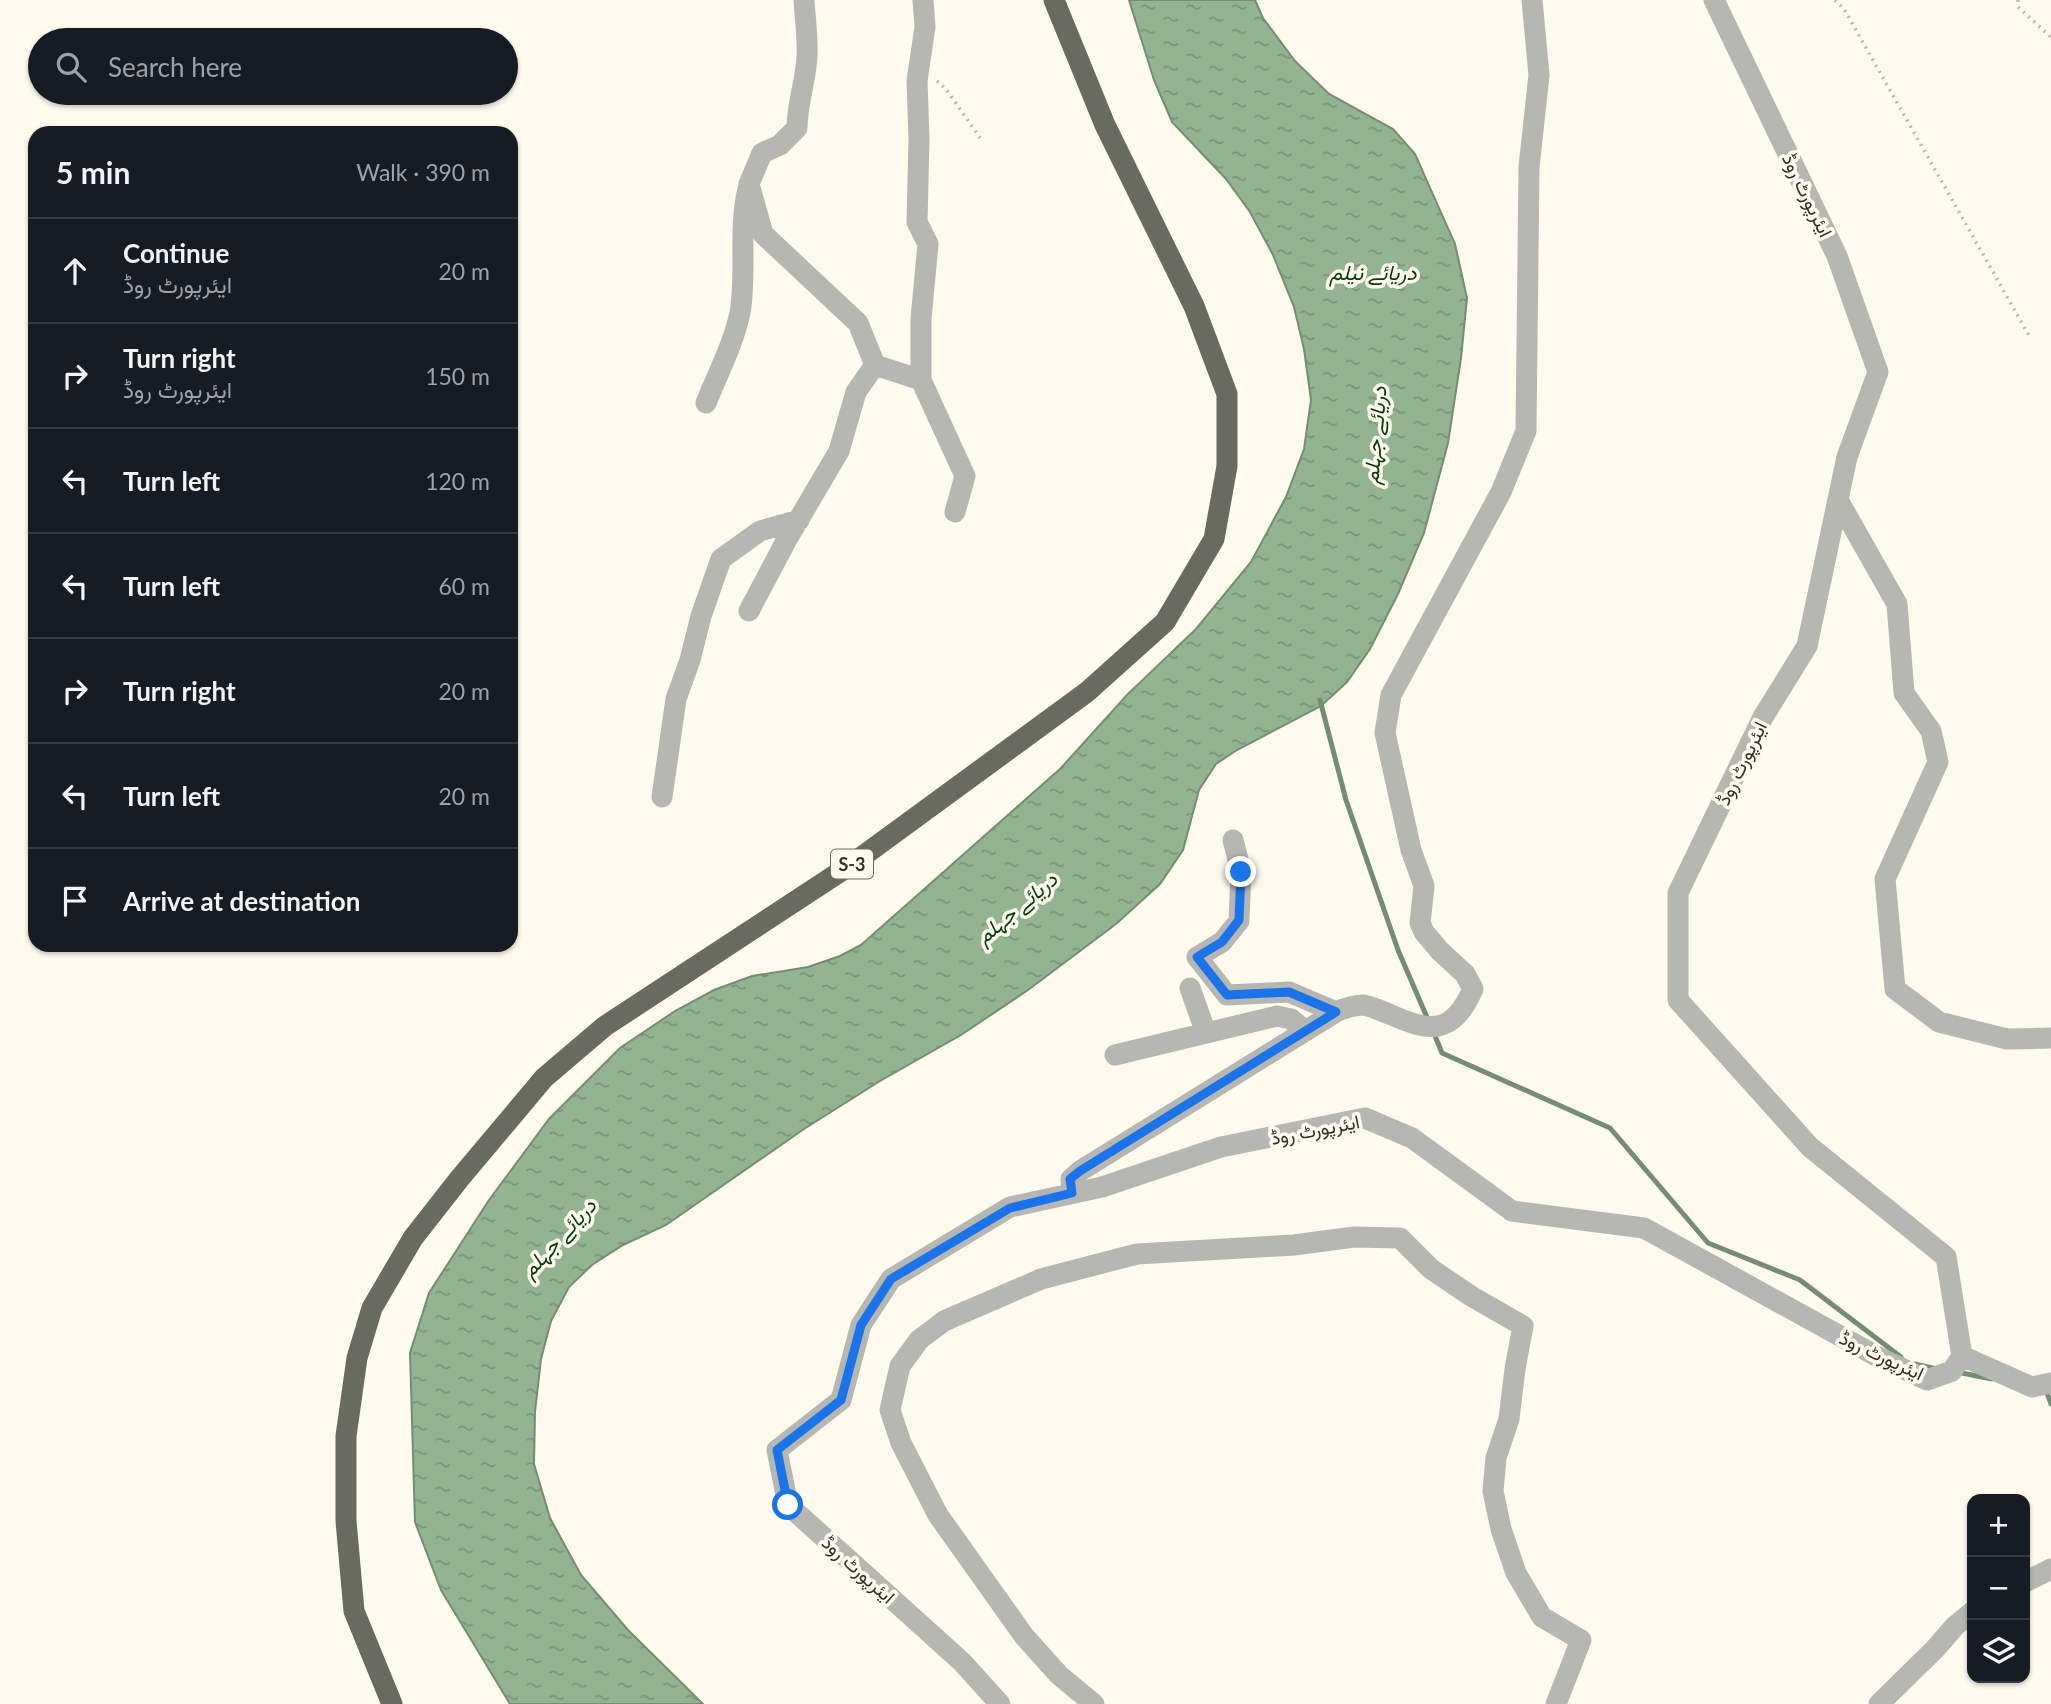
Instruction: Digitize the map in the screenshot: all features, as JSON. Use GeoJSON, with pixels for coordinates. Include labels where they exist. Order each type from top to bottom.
{"type":"FeatureCollection","features":[{"type":"Feature","properties":{"kind":"highway","name":"S-3"},"geometry":{"type":"LineString","coordinates":[[392,1704],[354,1611],[346,1521],[346,1436],[357,1358],[372,1308],[413,1238],[544,1078],[605,1026],[852,864],[1087,692],[1165,622],[1214,539],[1227,466],[1227,394],[1194,306],[1105,125],[1054,0]]}},
{"type":"Feature","properties":{"kind":"street"},"geometry":{"type":"LineString","coordinates":[[706,404],[728,355],[740,311],[743,209],[749,184],[762,153],[780,145],[797,128],[797,107],[803,87],[807,55],[804,0]]}},
{"type":"Feature","properties":{"kind":"street"},"geometry":{"type":"LineString","coordinates":[[923,0],[925,27],[917,81],[917,222],[928,244],[921,319],[920,380],[965,475],[955,512]]}},
{"type":"Feature","properties":{"kind":"street"},"geometry":{"type":"LineString","coordinates":[[1072,1193],[1070,1179],[1080,1171],[1336,1012],[1351,1006],[1365,1005],[1422,1027],[1441,1027],[1467,1002],[1473,989],[1465,974],[1440,951],[1420,923],[1424,886],[1411,849],[1385,733],[1391,695],[1501,492],[1526,431],[1529,167],[1539,75],[1532,0]]}},
{"type":"Feature","properties":{"kind":"street","name":"ایئرپورٹ روڈ"},"geometry":{"type":"LineString","coordinates":[[1000,1704],[962,1662],[788,1505],[777,1450],[841,1400],[861,1325],[891,1279],[1010,1208],[1101,1187],[1221,1147],[1365,1118],[1412,1138],[1512,1211],[1644,1228],[1880,1358],[1927,1380],[1952,1371],[1962,1356],[1946,1257],[1810,1147],[1678,1000],[1678,893],[1763,717],[1807,646],[1847,457],[1878,372],[1837,256],[1714,0]]}},
{"type":"Feature","properties":{"kind":"street"},"geometry":{"type":"LineString","coordinates":[[749,184],[763,234],[858,323],[875,365],[920,380]]}},
{"type":"Feature","properties":{"kind":"street"},"geometry":{"type":"LineString","coordinates":[[749,611],[839,451],[856,392],[875,365]]}},
{"type":"Feature","properties":{"kind":"street"},"geometry":{"type":"LineString","coordinates":[[1838,500],[1897,604],[1904,693],[1931,731],[1938,762],[1885,879],[1895,989],[1939,1022],[2007,1039],[2051,1038]]}},
{"type":"Feature","properties":{"kind":"street"},"geometry":{"type":"LineString","coordinates":[[662,797],[676,699],[690,660],[701,616],[722,559],[760,531],[799,520]]}},
{"type":"Feature","properties":{"kind":"street"},"geometry":{"type":"LineString","coordinates":[[1233,840],[1241,872],[1239,920],[1222,942],[1197,957],[1227,995],[1289,992],[1336,1012]]}},
{"type":"Feature","properties":{"kind":"street"},"geometry":{"type":"LineString","coordinates":[[1190,988],[1206,1033]]}},
{"type":"Feature","properties":{"kind":"street"},"geometry":{"type":"LineString","coordinates":[[1115,1055],[1277,1016],[1291,1018],[1306,1031]]}},
{"type":"Feature","properties":{"kind":"street"},"geometry":{"type":"LineString","coordinates":[[1094,1704],[1059,1675],[1024,1636],[938,1515],[901,1443],[890,1410],[900,1366],[919,1340],[944,1321],[1041,1279],[1137,1254],[1294,1245],[1354,1237],[1400,1238],[1431,1269],[1523,1326],[1509,1419],[1496,1458],[1493,1491],[1501,1529],[1516,1573],[1542,1616],[1581,1640],[1556,1704]]}},
{"type":"Feature","properties":{"kind":"street"},"geometry":{"type":"LineString","coordinates":[[1962,1356],[2032,1387],[2051,1383]]}},
{"type":"Feature","properties":{"kind":"street"},"geometry":{"type":"LineString","coordinates":[[2030,1580],[2051,1569]]}},
{"type":"Feature","properties":{"kind":"street"},"geometry":{"type":"LineString","coordinates":[[1879,1704],[1967,1616]]}},
{"type":"Feature","properties":{"kind":"path"},"geometry":{"type":"LineString","coordinates":[[1835,0],[1844,9],[2031,339]]}},
{"type":"Feature","properties":{"kind":"path"},"geometry":{"type":"LineString","coordinates":[[2018,0],[2018,7],[2051,37]]}},
{"type":"Feature","properties":{"kind":"path"},"geometry":{"type":"LineString","coordinates":[[919,66],[946,89],[981,138]]}},
{"type":"Feature","properties":{"kind":"water","name":"دریائے نیلم"},"geometry":{"type":"Polygon","coordinates":[[[1129,0],[1255,0],[1263,18],[1295,61],[1329,94],[1393,129],[1415,154],[1455,244],[1467,298],[1448,443],[1424,533],[1398,594],[1370,649],[1347,682],[1321,706],[1237,750],[1216,764],[1199,790],[1183,850],[1160,884],[1116,924],[1028,990],[961,1035],[880,1081],[804,1129],[666,1225],[623,1245],[592,1265],[569,1287],[551,1321],[541,1359],[535,1412],[534,1464],[550,1518],[581,1575],[628,1630],[703,1704],[510,1704],[441,1590],[415,1522],[410,1353],[429,1293],[489,1200],[549,1119],[620,1048],[675,1011],[714,990],[752,976],[808,967],[840,956],[861,945],[1060,769],[1127,695],[1196,629],[1251,562],[1286,497],[1304,449],[1311,400],[1304,349],[1294,307],[1273,255],[1250,212],[1226,179],[1172,122],[1154,80],[1129,0]]]}},
{"type":"Feature","properties":{"kind":"waterway"},"geometry":{"type":"LineString","coordinates":[[1320,700],[1346,800],[1398,950],[1429,1022]]}},
{"type":"Feature","properties":{"kind":"waterway"},"geometry":{"type":"LineString","coordinates":[[1433,1031],[1442,1053],[1610,1128],[1708,1243],[1800,1280],[1901,1357]]}},
{"type":"Feature","properties":{"kind":"waterway"},"geometry":{"type":"LineString","coordinates":[[1915,1364],[1937,1369]]}},
{"type":"Feature","properties":{"kind":"waterway"},"geometry":{"type":"LineString","coordinates":[[1957,1372],[1992,1379]]}},
{"type":"Feature","properties":{"kind":"waterway"},"geometry":{"type":"LineString","coordinates":[[2046,1390],[2051,1404]]}},
{"type":"Feature","properties":{"kind":"route"},"geometry":{"type":"LineString","coordinates":[[788,1505],[777,1450],[841,1400],[861,1325],[891,1279],[1010,1208],[1072,1193],[1070,1179],[1080,1171],[1336,1012],[1289,992],[1227,995],[1197,957],[1222,942],[1239,920],[1241,872]]}},
{"type":"Feature","properties":{"kind":"water label","name":"دریائے جہلم"},"geometry":{"type":"Point","coordinates":[1374,435]}},
{"type":"Feature","properties":{"kind":"water label","name":"دریائے جہلم"},"geometry":{"type":"Point","coordinates":[1016,907]}},
{"type":"Feature","properties":{"kind":"water label","name":"دریائے جہلم"},"geometry":{"type":"Point","coordinates":[558,1237]}}]}
